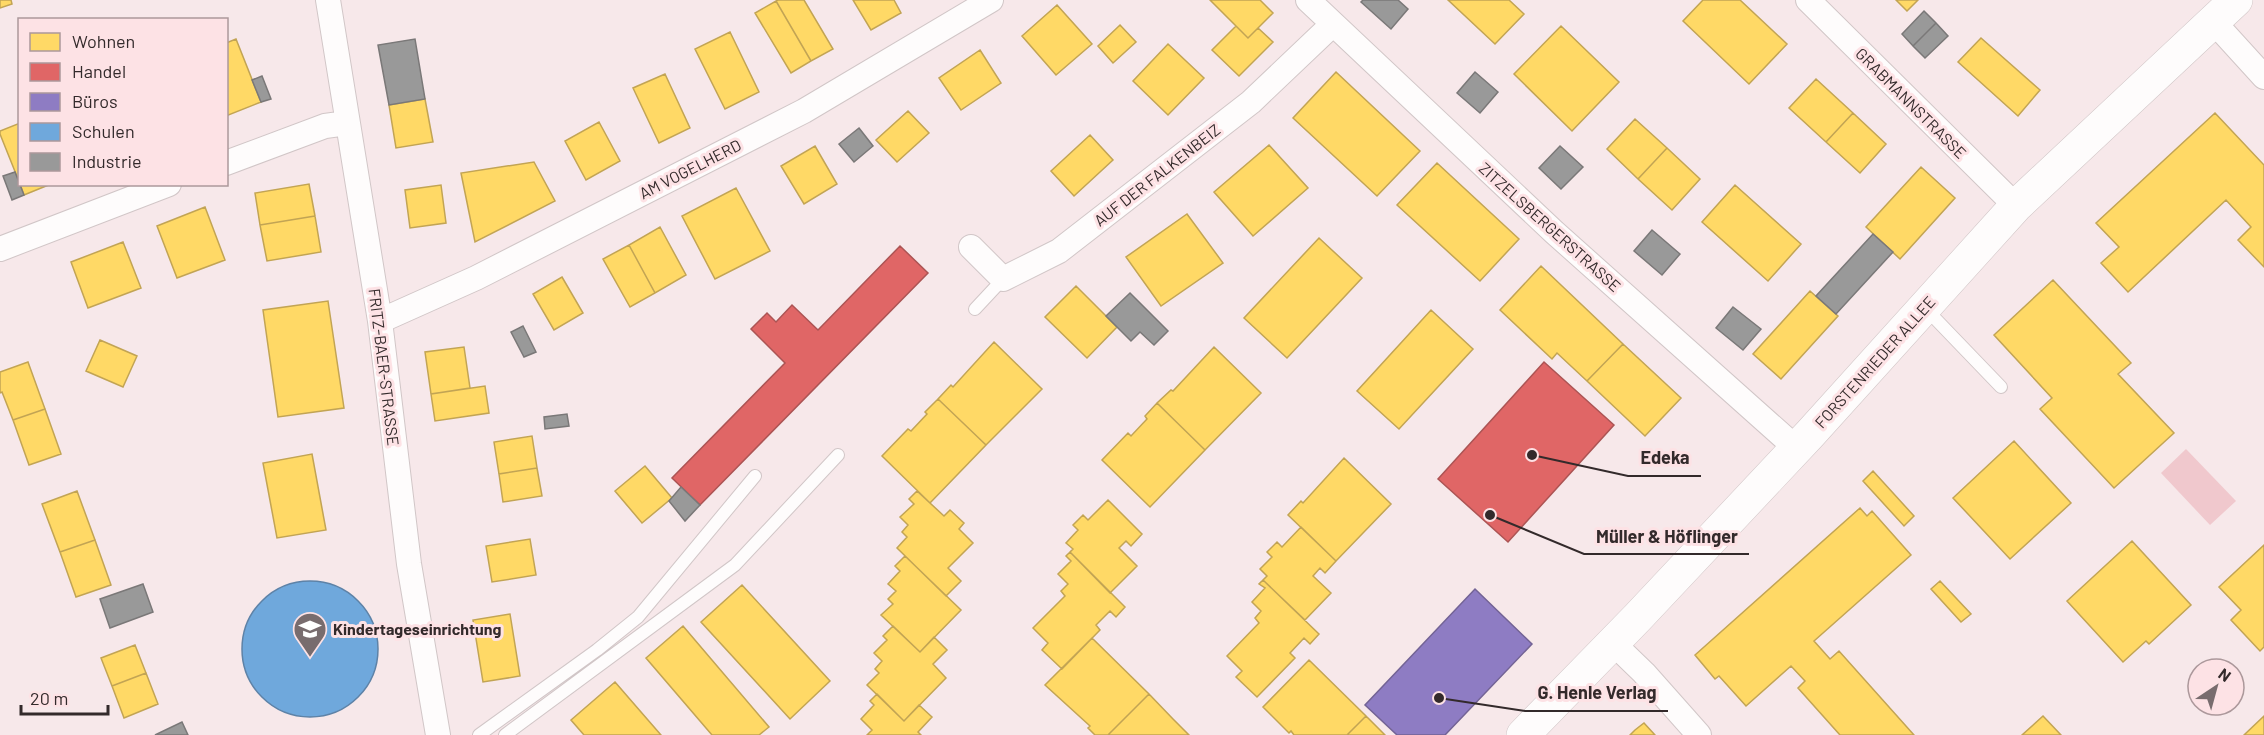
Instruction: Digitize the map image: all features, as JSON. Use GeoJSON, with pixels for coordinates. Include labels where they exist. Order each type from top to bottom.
{"type":"FeatureCollection","features":[{"type":"Feature","properties":{"kind":"street","name":"FRITZ-BAER-STRASSE"},"geometry":{"type":"LineString","coordinates":[[328,0],[380,321],[409,564],[438,735]]}},
{"type":"Feature","properties":{"kind":"street","name":"AM VOGELHERD"},"geometry":{"type":"LineString","coordinates":[[380,321],[476,278],[804,111],[991,0]]}},
{"type":"Feature","properties":{"kind":"street","name":"ZITZELSBERGERSTRASSE"},"geometry":{"type":"LineString","coordinates":[[1308,0],[1554,232],[1796,448]]}},
{"type":"Feature","properties":{"kind":"street","name":"GRABMANNSTRASSE"},"geometry":{"type":"LineString","coordinates":[[1808,0],[2016,206]]}},
{"type":"Feature","properties":{"kind":"street"},"geometry":{"type":"LineString","coordinates":[[2225,10],[2264,77]]}},
{"type":"Feature","properties":{"kind":"street","name":"FORSTENRIEDER ALLEE"},"geometry":{"type":"LineString","coordinates":[[1523,735],[1613,643],[1796,448],[2016,206],[2225,10]]}},
{"type":"Feature","properties":{"kind":"street","name":"AUF DER FALKENBEIZ"},"geometry":{"type":"LineString","coordinates":[[1003,279],[1059,251],[1251,102],[1333,24]]}},
{"type":"Feature","properties":{"kind":"street"},"geometry":{"type":"LineString","coordinates":[[228,162],[325,126],[347,123]]}},
{"type":"Feature","properties":{"kind":"street"},"geometry":{"type":"LineString","coordinates":[[0,249],[165,186]]}},
{"type":"Feature","properties":{"kind":"street"},"geometry":{"type":"LineString","coordinates":[[971,248],[1003,279]]}},
{"type":"Feature","properties":{"kind":"street"},"geometry":{"type":"LineString","coordinates":[[1613,643],[1644,673],[1699,735]]}},
{"type":"Feature","properties":{"kind":"lane"},"geometry":{"type":"LineString","coordinates":[[975,309],[1003,279]]}},
{"type":"Feature","properties":{"kind":"lane"},"geometry":{"type":"LineString","coordinates":[[1924,308],[2001,387]]}},
{"type":"Feature","properties":{"kind":"lane"},"geometry":{"type":"LineString","coordinates":[[505,735],[735,565],[838,455]]}},
{"type":"Feature","properties":{"kind":"lane"},"geometry":{"type":"LineString","coordinates":[[479,735],[597,650],[638,617],[755,476]]}},
{"type":"Feature","properties":{"kind":"shaded area"},"geometry":{"type":"Polygon","coordinates":[[[2186,449],[2236,501],[2210,525],[2161,473],[2186,449]]]}},
{"type":"Feature","properties":{"kind":"building: Wohnen"},"geometry":{"type":"Polygon","coordinates":[[[0,0],[11,0],[12,4],[0,8],[0,0]]]}},
{"type":"Feature","properties":{"kind":"building: Wohnen"},"geometry":{"type":"Polygon","coordinates":[[[804,0],[833,49],[811,61],[776,1],[804,0]]]}},
{"type":"Feature","properties":{"kind":"building: Wohnen"},"geometry":{"type":"Polygon","coordinates":[[[853,0],[894,0],[901,13],[871,30],[853,0]]]}},
{"type":"Feature","properties":{"kind":"building: Wohnen"},"geometry":{"type":"Polygon","coordinates":[[[1210,0],[1260,0],[1273,13],[1248,38],[1210,0]]]}},
{"type":"Feature","properties":{"kind":"building: Wohnen"},"geometry":{"type":"Polygon","coordinates":[[[1448,0],[1509,0],[1524,14],[1495,44],[1448,0]]]}},
{"type":"Feature","properties":{"kind":"building: Wohnen"},"geometry":{"type":"Polygon","coordinates":[[[1703,0],[1740,0],[1787,44],[1749,84],[1683,21],[1703,0]]]}},
{"type":"Feature","properties":{"kind":"building: Wohnen"},"geometry":{"type":"Polygon","coordinates":[[[1896,0],[1918,0],[1907,11],[1896,0]]]}},
{"type":"Feature","properties":{"kind":"building: Wohnen"},"geometry":{"type":"Polygon","coordinates":[[[776,1],[811,61],[791,73],[755,13],[776,1]]]}},
{"type":"Feature","properties":{"kind":"building: Wohnen"},"geometry":{"type":"Polygon","coordinates":[[[1057,5],[1092,44],[1056,75],[1022,36],[1057,5]]]}},
{"type":"Feature","properties":{"kind":"building: Wohnen"},"geometry":{"type":"Polygon","coordinates":[[[1120,25],[1136,42],[1113,63],[1098,46],[1120,25]]]}},
{"type":"Feature","properties":{"kind":"building: Wohnen"},"geometry":{"type":"Polygon","coordinates":[[[1236,26],[1248,38],[1258,28],[1273,42],[1239,76],[1212,50],[1236,26]]]}},
{"type":"Feature","properties":{"kind":"building: Wohnen"},"geometry":{"type":"Polygon","coordinates":[[[1561,26],[1619,82],[1572,131],[1514,74],[1561,26]]]}},
{"type":"Feature","properties":{"kind":"building: Wohnen"},"geometry":{"type":"Polygon","coordinates":[[[730,32],[759,92],[725,109],[695,49],[730,32]]]}},
{"type":"Feature","properties":{"kind":"building: Wohnen"},"geometry":{"type":"Polygon","coordinates":[[[1981,38],[2040,90],[2018,116],[1958,62],[1981,38]]]}},
{"type":"Feature","properties":{"kind":"building: Wohnen"},"geometry":{"type":"Polygon","coordinates":[[[236,39],[261,102],[228,115],[228,42],[236,39]]]}},
{"type":"Feature","properties":{"kind":"building: Wohnen"},"geometry":{"type":"Polygon","coordinates":[[[1168,44],[1204,78],[1168,115],[1133,81],[1168,44]]]}},
{"type":"Feature","properties":{"kind":"building: Wohnen"},"geometry":{"type":"Polygon","coordinates":[[[980,50],[1001,83],[961,110],[939,78],[980,50]]]}},
{"type":"Feature","properties":{"kind":"building: Wohnen"},"geometry":{"type":"Polygon","coordinates":[[[1336,72],[1420,151],[1377,196],[1293,118],[1336,72]]]}},
{"type":"Feature","properties":{"kind":"building: Wohnen"},"geometry":{"type":"Polygon","coordinates":[[[665,74],[690,128],[659,143],[633,88],[665,74]]]}},
{"type":"Feature","properties":{"kind":"building: Wohnen"},"geometry":{"type":"Polygon","coordinates":[[[1816,79],[1853,113],[1826,142],[1789,108],[1816,79]]]}},
{"type":"Feature","properties":{"kind":"building: Wohnen"},"geometry":{"type":"Polygon","coordinates":[[[425,99],[433,142],[396,148],[389,105],[425,99]]]}},
{"type":"Feature","properties":{"kind":"building: Wohnen"},"geometry":{"type":"Polygon","coordinates":[[[908,111],[929,133],[897,162],[876,140],[908,111]]]}},
{"type":"Feature","properties":{"kind":"building: Wohnen"},"geometry":{"type":"Polygon","coordinates":[[[1853,113],[1886,144],[1860,173],[1826,142],[1853,113]]]}},
{"type":"Feature","properties":{"kind":"building: Wohnen"},"geometry":{"type":"Polygon","coordinates":[[[2215,113],[2264,165],[2264,267],[2238,240],[2251,227],[2226,200],[2128,292],[2101,263],[2119,247],[2096,223],[2215,113]]]}},
{"type":"Feature","properties":{"kind":"building: Wohnen"},"geometry":{"type":"Polygon","coordinates":[[[1635,119],[1667,148],[1638,179],[1607,149],[1635,119]]]}},
{"type":"Feature","properties":{"kind":"building: Wohnen"},"geometry":{"type":"Polygon","coordinates":[[[599,122],[620,161],[586,180],[565,141],[599,122]]]}},
{"type":"Feature","properties":{"kind":"building: Wohnen"},"geometry":{"type":"Polygon","coordinates":[[[18,124],[18,179],[0,134],[0,131],[18,124]]]}},
{"type":"Feature","properties":{"kind":"building: Wohnen"},"geometry":{"type":"Polygon","coordinates":[[[1090,135],[1113,160],[1074,196],[1051,171],[1090,135]]]}},
{"type":"Feature","properties":{"kind":"building: Wohnen"},"geometry":{"type":"Polygon","coordinates":[[[1269,145],[1308,188],[1253,236],[1214,192],[1269,145]]]}},
{"type":"Feature","properties":{"kind":"building: Wohnen"},"geometry":{"type":"Polygon","coordinates":[[[815,146],[837,184],[804,204],[781,166],[815,146]]]}},
{"type":"Feature","properties":{"kind":"building: Wohnen"},"geometry":{"type":"Polygon","coordinates":[[[1667,148],[1700,179],[1672,210],[1638,179],[1667,148]]]}},
{"type":"Feature","properties":{"kind":"building: Wohnen"},"geometry":{"type":"Polygon","coordinates":[[[534,162],[555,201],[475,242],[461,173],[534,162]]]}},
{"type":"Feature","properties":{"kind":"building: Wohnen"},"geometry":{"type":"Polygon","coordinates":[[[1437,163],[1519,239],[1480,281],[1397,205],[1437,163]]]}},
{"type":"Feature","properties":{"kind":"building: Wohnen"},"geometry":{"type":"Polygon","coordinates":[[[1921,167],[1955,198],[1900,259],[1866,227],[1921,167]]]}},
{"type":"Feature","properties":{"kind":"building: Wohnen"},"geometry":{"type":"Polygon","coordinates":[[[309,184],[315,216],[260,225],[255,193],[309,184]]]}},
{"type":"Feature","properties":{"kind":"building: Wohnen"},"geometry":{"type":"Polygon","coordinates":[[[441,185],[446,223],[410,228],[405,190],[441,185]]]}},
{"type":"Feature","properties":{"kind":"building: Wohnen"},"geometry":{"type":"Polygon","coordinates":[[[1735,185],[1801,244],[1768,281],[1702,222],[1735,185]]]}},
{"type":"Feature","properties":{"kind":"building: Wohnen"},"geometry":{"type":"Polygon","coordinates":[[[21,186],[46,186],[24,195],[21,186]]]}},
{"type":"Feature","properties":{"kind":"building: Wohnen"},"geometry":{"type":"Polygon","coordinates":[[[736,188],[770,251],[715,279],[682,216],[736,188]]]}},
{"type":"Feature","properties":{"kind":"building: Wohnen"},"geometry":{"type":"Polygon","coordinates":[[[205,207],[225,260],[177,278],[157,226],[205,207]]]}},
{"type":"Feature","properties":{"kind":"building: Wohnen"},"geometry":{"type":"Polygon","coordinates":[[[1187,214],[1223,263],[1161,306],[1126,257],[1187,214]]]}},
{"type":"Feature","properties":{"kind":"building: Wohnen"},"geometry":{"type":"Polygon","coordinates":[[[315,216],[321,252],[267,261],[260,225],[315,216]]]}},
{"type":"Feature","properties":{"kind":"building: Wohnen"},"geometry":{"type":"Polygon","coordinates":[[[660,227],[686,275],[655,293],[629,245],[660,227]]]}},
{"type":"Feature","properties":{"kind":"building: Wohnen"},"geometry":{"type":"Polygon","coordinates":[[[1319,238],[1362,278],[1287,358],[1244,318],[1319,238]]]}},
{"type":"Feature","properties":{"kind":"building: Wohnen"},"geometry":{"type":"Polygon","coordinates":[[[123,242],[141,288],[88,308],[71,262],[123,242]]]}},
{"type":"Feature","properties":{"kind":"building: Wohnen"},"geometry":{"type":"Polygon","coordinates":[[[629,245],[655,293],[630,307],[603,259],[629,245]]]}},
{"type":"Feature","properties":{"kind":"building: Wohnen"},"geometry":{"type":"Polygon","coordinates":[[[1541,266],[1623,344],[1587,381],[1557,353],[1552,359],[1500,310],[1541,266]]]}},
{"type":"Feature","properties":{"kind":"building: Wohnen"},"geometry":{"type":"Polygon","coordinates":[[[562,277],[583,313],[554,330],[533,294],[562,277]]]}},
{"type":"Feature","properties":{"kind":"building: Wohnen"},"geometry":{"type":"Polygon","coordinates":[[[2053,280],[2131,363],[2118,374],[2174,433],[2114,488],[2040,409],[2052,398],[1994,335],[2053,280]]]}},
{"type":"Feature","properties":{"kind":"building: Wohnen"},"geometry":{"type":"Polygon","coordinates":[[[1076,286],[1117,327],[1087,358],[1045,317],[1076,286]]]}},
{"type":"Feature","properties":{"kind":"building: Wohnen"},"geometry":{"type":"Polygon","coordinates":[[[1810,291],[1838,316],[1781,379],[1753,354],[1810,291]]]}},
{"type":"Feature","properties":{"kind":"building: Wohnen"},"geometry":{"type":"Polygon","coordinates":[[[328,301],[344,408],[278,417],[263,310],[328,301]]]}},
{"type":"Feature","properties":{"kind":"building: Wohnen"},"geometry":{"type":"Polygon","coordinates":[[[1431,310],[1473,349],[1399,429],[1357,391],[1431,310]]]}},
{"type":"Feature","properties":{"kind":"building: Wohnen"},"geometry":{"type":"Polygon","coordinates":[[[100,340],[137,356],[123,387],[86,371],[100,340]]]}},
{"type":"Feature","properties":{"kind":"building: Wohnen"},"geometry":{"type":"Polygon","coordinates":[[[994,342],[1042,389],[986,445],[938,399],[951,385],[953,387],[994,342]]]}},
{"type":"Feature","properties":{"kind":"building: Wohnen"},"geometry":{"type":"Polygon","coordinates":[[[1623,344],[1681,398],[1645,436],[1587,381],[1623,344]]]}},
{"type":"Feature","properties":{"kind":"building: Wohnen"},"geometry":{"type":"Polygon","coordinates":[[[464,347],[470,388],[431,394],[425,352],[464,347]]]}},
{"type":"Feature","properties":{"kind":"building: Wohnen"},"geometry":{"type":"Polygon","coordinates":[[[1214,347],[1261,393],[1205,450],[1157,403],[1171,390],[1173,391],[1214,347]]]}},
{"type":"Feature","properties":{"kind":"building: Wohnen"},"geometry":{"type":"Polygon","coordinates":[[[28,362],[45,409],[13,420],[2,392],[0,393],[0,372],[28,362]]]}},
{"type":"Feature","properties":{"kind":"building: Wohnen"},"geometry":{"type":"Polygon","coordinates":[[[485,386],[489,413],[435,421],[431,394],[485,386]]]}},
{"type":"Feature","properties":{"kind":"building: Wohnen"},"geometry":{"type":"Polygon","coordinates":[[[938,399],[986,445],[930,503],[882,456],[908,429],[911,431],[938,399]]]}},
{"type":"Feature","properties":{"kind":"building: Wohnen"},"geometry":{"type":"Polygon","coordinates":[[[1157,403],[1205,450],[1150,507],[1102,460],[1128,433],[1131,436],[1147,419],[1145,416],[1157,403]]]}},
{"type":"Feature","properties":{"kind":"building: Wohnen"},"geometry":{"type":"Polygon","coordinates":[[[45,409],[61,454],[29,465],[13,420],[45,409]]]}},
{"type":"Feature","properties":{"kind":"building: Wohnen"},"geometry":{"type":"Polygon","coordinates":[[[532,436],[537,468],[499,474],[494,442],[532,436]]]}},
{"type":"Feature","properties":{"kind":"building: Wohnen"},"geometry":{"type":"Polygon","coordinates":[[[2014,441],[2071,503],[2010,559],[1953,498],[2014,441]]]}},
{"type":"Feature","properties":{"kind":"building: Wohnen"},"geometry":{"type":"Polygon","coordinates":[[[312,454],[326,530],[277,538],[263,463],[312,454]]]}},
{"type":"Feature","properties":{"kind":"building: Wohnen"},"geometry":{"type":"Polygon","coordinates":[[[1344,458],[1391,504],[1336,561],[1288,515],[1301,501],[1303,503],[1344,458]]]}},
{"type":"Feature","properties":{"kind":"building: Wohnen"},"geometry":{"type":"Polygon","coordinates":[[[645,466],[672,498],[642,523],[615,491],[645,466]]]}},
{"type":"Feature","properties":{"kind":"building: Wohnen"},"geometry":{"type":"Polygon","coordinates":[[[537,468],[542,496],[503,502],[499,474],[537,468]]]}},
{"type":"Feature","properties":{"kind":"building: Wohnen"},"geometry":{"type":"Polygon","coordinates":[[[1873,471],[1914,516],[1904,526],[1863,481],[1873,471]]]}},
{"type":"Feature","properties":{"kind":"building: Wohnen"},"geometry":{"type":"Polygon","coordinates":[[[77,491],[95,540],[60,552],[42,504],[77,491]]]}},
{"type":"Feature","properties":{"kind":"building: Wohnen"},"geometry":{"type":"Polygon","coordinates":[[[917,491],[944,516],[950,510],[964,523],[959,529],[973,543],[948,568],[961,581],[946,596],[897,548],[907,537],[902,532],[908,525],[900,517],[914,504],[909,499],[917,491]]]}},
{"type":"Feature","properties":{"kind":"building: Wohnen"},"geometry":{"type":"Polygon","coordinates":[[[1108,500],[1142,534],[1131,546],[1126,541],[1119,548],[1137,566],[1110,593],[1070,552],[1073,549],[1066,543],[1078,530],[1073,525],[1083,515],[1088,520],[1108,500]]]}},
{"type":"Feature","properties":{"kind":"building: Wohnen"},"geometry":{"type":"Polygon","coordinates":[[[1860,508],[1867,516],[1872,511],[1911,555],[1814,641],[1830,659],[1839,651],[1914,735],[1840,735],[1798,688],[1805,681],[1791,666],[1746,706],[1719,676],[1715,679],[1695,655],[1860,508]]]}},
{"type":"Feature","properties":{"kind":"building: Wohnen"},"geometry":{"type":"Polygon","coordinates":[[[1301,527],[1336,561],[1325,573],[1320,568],[1313,576],[1331,593],[1305,620],[1263,580],[1267,576],[1260,569],[1272,557],[1267,552],[1277,542],[1282,547],[1301,527]]]}},
{"type":"Feature","properties":{"kind":"building: Wohnen"},"geometry":{"type":"Polygon","coordinates":[[[530,539],[536,575],[492,582],[486,546],[530,539]]]}},
{"type":"Feature","properties":{"kind":"building: Wohnen"},"geometry":{"type":"Polygon","coordinates":[[[95,540],[111,585],[76,597],[60,552],[95,540]]]}},
{"type":"Feature","properties":{"kind":"building: Wohnen"},"geometry":{"type":"Polygon","coordinates":[[[2132,541],[2191,605],[2149,644],[2146,641],[2123,662],[2067,601],[2132,541]]]}},
{"type":"Feature","properties":{"kind":"building: Wohnen"},"geometry":{"type":"Polygon","coordinates":[[[2264,545],[2264,647],[2260,651],[2231,620],[2241,610],[2219,587],[2264,545]]]}},
{"type":"Feature","properties":{"kind":"building: Wohnen"},"geometry":{"type":"Polygon","coordinates":[[[1070,552],[1125,607],[1116,617],[1110,611],[1096,625],[1100,630],[1062,669],[1042,650],[1048,643],[1033,628],[1065,596],[1061,591],[1068,584],[1058,574],[1071,561],[1066,556],[1070,552]]]}},
{"type":"Feature","properties":{"kind":"building: Wohnen"},"geometry":{"type":"Polygon","coordinates":[[[905,556],[961,610],[920,652],[881,615],[893,604],[888,599],[896,591],[888,584],[900,571],[895,566],[905,556]]]}},
{"type":"Feature","properties":{"kind":"building: Wohnen"},"geometry":{"type":"Polygon","coordinates":[[[1263,580],[1319,634],[1310,644],[1304,638],[1290,653],[1295,658],[1257,697],[1236,677],[1242,671],[1227,656],[1259,623],[1255,618],[1261,611],[1252,602],[1265,588],[1259,584],[1263,580]]]}},
{"type":"Feature","properties":{"kind":"building: Wohnen"},"geometry":{"type":"Polygon","coordinates":[[[1940,581],[1971,614],[1961,622],[1931,589],[1940,581]]]}},
{"type":"Feature","properties":{"kind":"building: Wohnen"},"geometry":{"type":"Polygon","coordinates":[[[742,585],[830,681],[790,719],[701,622],[742,585]]]}},
{"type":"Feature","properties":{"kind":"building: Wohnen"},"geometry":{"type":"Polygon","coordinates":[[[510,614],[520,676],[483,682],[473,620],[510,614]]]}},
{"type":"Feature","properties":{"kind":"building: Wohnen"},"geometry":{"type":"Polygon","coordinates":[[[683,626],[769,727],[759,735],[712,735],[646,658],[683,626]]]}},
{"type":"Feature","properties":{"kind":"building: Wohnen"},"geometry":{"type":"Polygon","coordinates":[[[893,626],[920,652],[934,637],[947,650],[933,664],[946,678],[904,721],[867,685],[879,673],[875,669],[882,661],[874,653],[887,640],[883,636],[893,626]]]}},
{"type":"Feature","properties":{"kind":"building: Wohnen"},"geometry":{"type":"Polygon","coordinates":[[[1092,638],[1149,694],[1108,735],[1095,735],[1088,728],[1090,726],[1045,685],[1092,638]]]}},
{"type":"Feature","properties":{"kind":"building: Wohnen"},"geometry":{"type":"Polygon","coordinates":[[[135,645],[146,673],[112,686],[101,658],[135,645]]]}},
{"type":"Feature","properties":{"kind":"building: Wohnen"},"geometry":{"type":"Polygon","coordinates":[[[1309,660],[1366,716],[1347,735],[1294,735],[1291,731],[1289,733],[1263,707],[1309,660]]]}},
{"type":"Feature","properties":{"kind":"building: Wohnen"},"geometry":{"type":"Polygon","coordinates":[[[146,673],[158,704],[124,718],[112,686],[146,673]]]}},
{"type":"Feature","properties":{"kind":"building: Wohnen"},"geometry":{"type":"Polygon","coordinates":[[[615,682],[661,735],[584,735],[571,720],[615,682]]]}},
{"type":"Feature","properties":{"kind":"building: Wohnen"},"geometry":{"type":"Polygon","coordinates":[[[877,694],[904,721],[919,705],[932,717],[918,732],[921,735],[867,735],[872,730],[861,719],[874,705],[870,701],[877,694]]]}},
{"type":"Feature","properties":{"kind":"building: Wohnen"},"geometry":{"type":"Polygon","coordinates":[[[1149,694],[1189,735],[1108,735],[1149,694]]]}},
{"type":"Feature","properties":{"kind":"building: Wohnen"},"geometry":{"type":"Polygon","coordinates":[[[1366,716],[1385,735],[1347,735],[1366,716]]]}},
{"type":"Feature","properties":{"kind":"building: Wohnen"},"geometry":{"type":"Polygon","coordinates":[[[2043,716],[2061,735],[2022,735],[2043,716]]]}},
{"type":"Feature","properties":{"kind":"building: Wohnen"},"geometry":{"type":"Polygon","coordinates":[[[2264,716],[2264,735],[2244,735],[2264,716]]]}},
{"type":"Feature","properties":{"kind":"building: Wohnen"},"geometry":{"type":"Polygon","coordinates":[[[1644,723],[1655,735],[1630,735],[1635,730],[1644,723]]]}},
{"type":"Feature","properties":{"kind":"building: Handel"},"geometry":{"type":"Polygon","coordinates":[[[900,246],[928,273],[700,505],[672,478],[785,363],[751,329],[767,313],[776,322],[792,305],[818,330],[900,246]]]}},
{"type":"Feature","properties":{"kind":"building: Handel"},"geometry":{"type":"Polygon","coordinates":[[[1544,362],[1614,425],[1508,542],[1438,479],[1544,362]]]}},
{"type":"Feature","properties":{"kind":"building: Büros"},"geometry":{"type":"Polygon","coordinates":[[[1475,589],[1532,644],[1445,735],[1397,735],[1365,705],[1475,589]]]}},
{"type":"Feature","properties":{"kind":"building: Schulen","name":"Kindertageseinrichtung"},"geometry":{"type":"Polygon","coordinates":[[[310,581],[336,586],[348,592],[358,601],[367,611],[373,623],[378,649],[373,675],[367,687],[358,697],[348,706],[336,712],[310,717],[284,712],[272,706],[262,697],[253,687],[247,675],[242,649],[247,623],[253,611],[262,601],[272,592],[284,586],[310,581]]]}},
{"type":"Feature","properties":{"kind":"building: Industrie"},"geometry":{"type":"Polygon","coordinates":[[[1363,0],[1398,0],[1408,9],[1391,29],[1361,2],[1363,0]]]}},
{"type":"Feature","properties":{"kind":"building: Industrie"},"geometry":{"type":"Polygon","coordinates":[[[1924,11],[1936,23],[1913,46],[1902,34],[1924,11]]]}},
{"type":"Feature","properties":{"kind":"building: Industrie"},"geometry":{"type":"Polygon","coordinates":[[[1936,23],[1948,36],[1925,58],[1913,46],[1936,23]]]}},
{"type":"Feature","properties":{"kind":"building: Industrie"},"geometry":{"type":"Polygon","coordinates":[[[415,39],[425,99],[389,105],[378,45],[415,39]]]}},
{"type":"Feature","properties":{"kind":"building: Industrie"},"geometry":{"type":"Polygon","coordinates":[[[1475,72],[1498,92],[1480,113],[1457,93],[1475,72]]]}},
{"type":"Feature","properties":{"kind":"building: Industrie"},"geometry":{"type":"Polygon","coordinates":[[[262,76],[271,99],[261,102],[252,80],[262,76]]]}},
{"type":"Feature","properties":{"kind":"building: Industrie"},"geometry":{"type":"Polygon","coordinates":[[[859,128],[873,146],[854,162],[839,144],[859,128]]]}},
{"type":"Feature","properties":{"kind":"building: Industrie"},"geometry":{"type":"Polygon","coordinates":[[[1560,146],[1583,167],[1561,189],[1539,168],[1560,146]]]}},
{"type":"Feature","properties":{"kind":"building: Industrie"},"geometry":{"type":"Polygon","coordinates":[[[15,172],[18,186],[20,186],[24,195],[12,200],[3,176],[15,172]]]}},
{"type":"Feature","properties":{"kind":"building: Industrie"},"geometry":{"type":"Polygon","coordinates":[[[1652,230],[1680,254],[1662,275],[1634,251],[1652,230]]]}},
{"type":"Feature","properties":{"kind":"building: Industrie"},"geometry":{"type":"Polygon","coordinates":[[[1873,234],[1893,252],[1836,314],[1816,296],[1873,234]]]}},
{"type":"Feature","properties":{"kind":"building: Industrie"},"geometry":{"type":"Polygon","coordinates":[[[1130,293],[1168,331],[1154,345],[1140,332],[1131,341],[1106,316],[1130,293]]]}},
{"type":"Feature","properties":{"kind":"building: Industrie"},"geometry":{"type":"Polygon","coordinates":[[[1733,307],[1761,329],[1743,350],[1716,328],[1733,307]]]}},
{"type":"Feature","properties":{"kind":"building: Industrie"},"geometry":{"type":"Polygon","coordinates":[[[523,326],[536,352],[524,357],[511,332],[523,326]]]}},
{"type":"Feature","properties":{"kind":"building: Industrie"},"geometry":{"type":"Polygon","coordinates":[[[567,414],[569,426],[545,429],[544,417],[567,414]]]}},
{"type":"Feature","properties":{"kind":"building: Industrie"},"geometry":{"type":"Polygon","coordinates":[[[681,487],[700,505],[685,521],[669,501],[681,487]]]}},
{"type":"Feature","properties":{"kind":"building: Industrie"},"geometry":{"type":"Polygon","coordinates":[[[143,584],[153,612],[110,628],[100,599],[143,584]]]}},
{"type":"Feature","properties":{"kind":"building: Industrie"},"geometry":{"type":"Polygon","coordinates":[[[182,722],[188,735],[155,735],[182,722]]]}},
{"type":"Feature","properties":{"kind":"place","name":"Edeka"},"geometry":{"type":"Point","coordinates":[1532,455]}},
{"type":"Feature","properties":{"kind":"place","name":"Müller & Höflinger"},"geometry":{"type":"Point","coordinates":[1490,515]}},
{"type":"Feature","properties":{"kind":"place","name":"Kindertageseinrichtung"},"geometry":{"type":"Point","coordinates":[310,658]}},
{"type":"Feature","properties":{"kind":"place","name":"G. Henle Verlag"},"geometry":{"type":"Point","coordinates":[1439,698]}}]}
